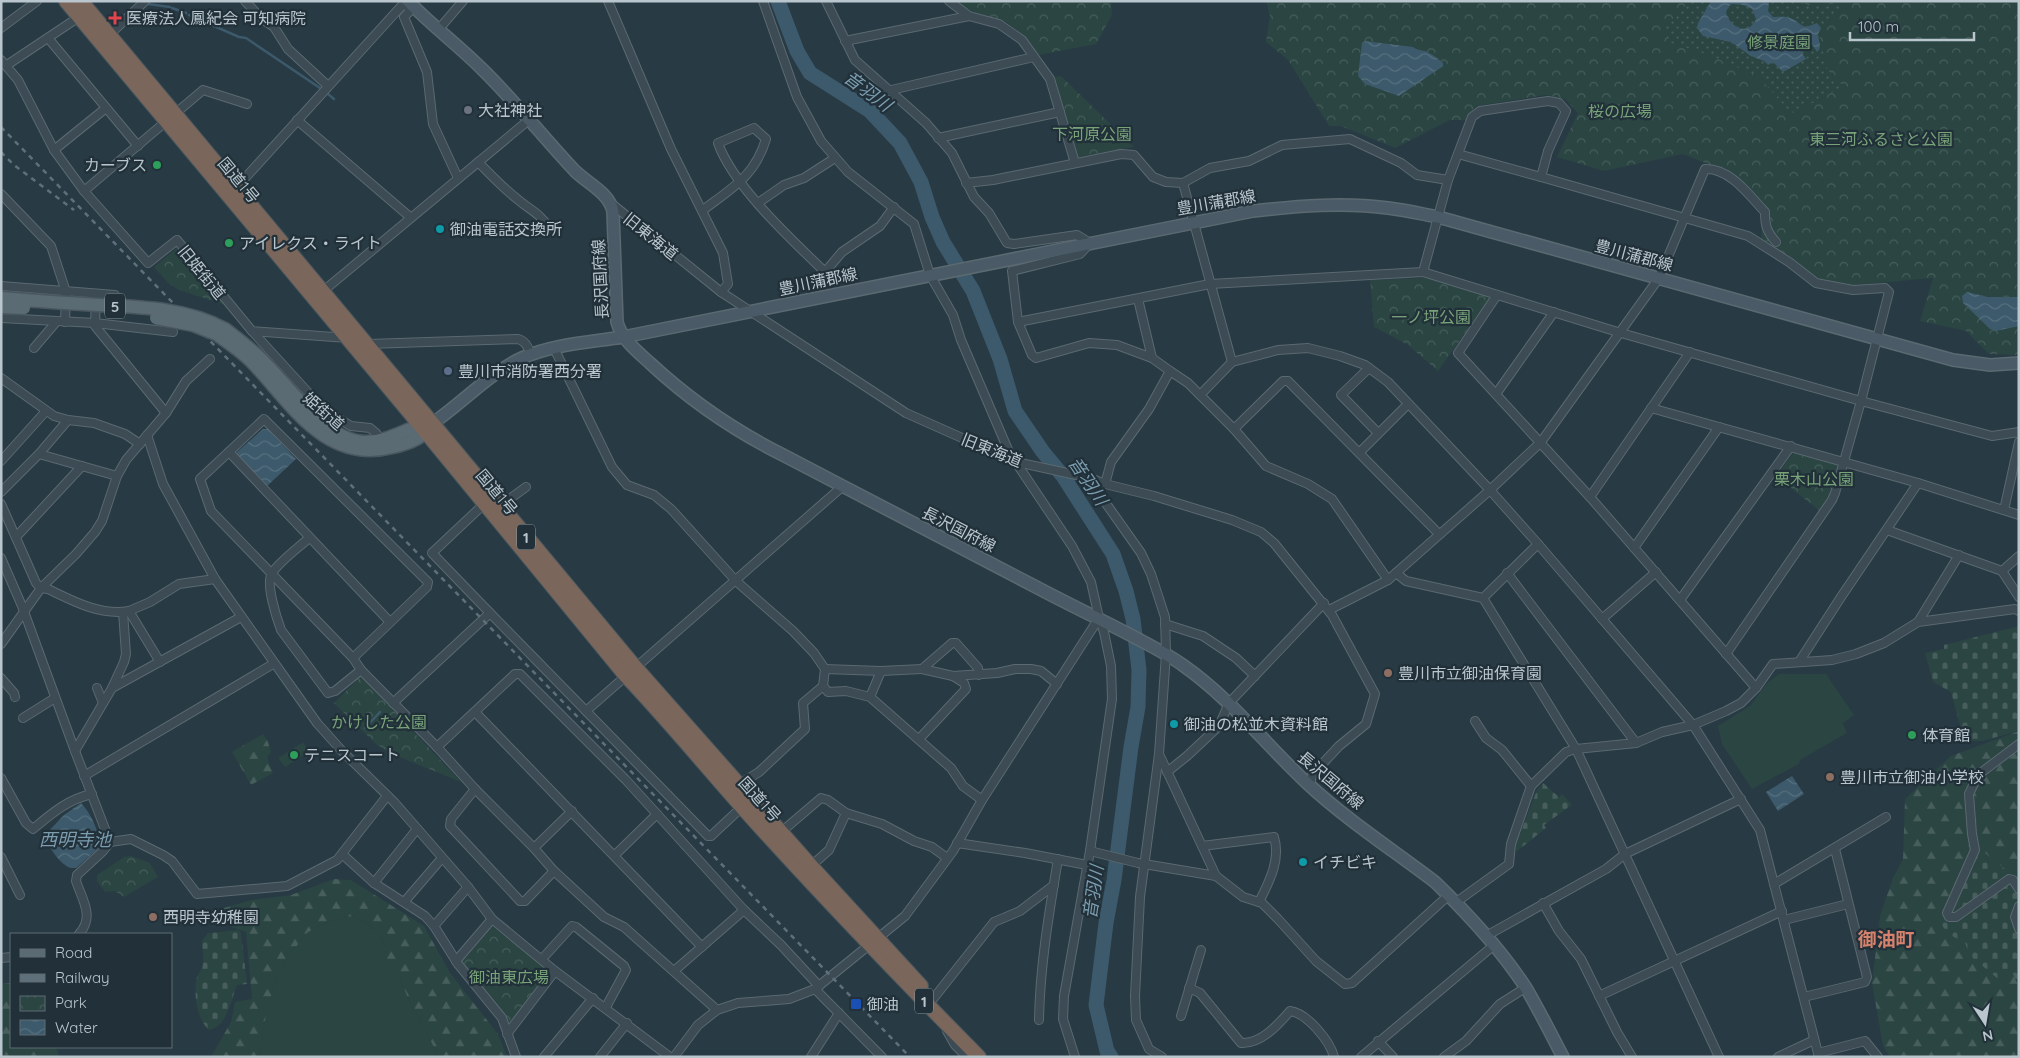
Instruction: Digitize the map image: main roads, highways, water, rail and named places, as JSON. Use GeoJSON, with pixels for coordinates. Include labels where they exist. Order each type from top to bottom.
{"type":"FeatureCollection","features":[{"type":"Feature","properties":{"kind":"highway","name":"国道1号"},"geometry":{"type":"LineString","coordinates":[[66,1],[236,188],[322,292],[368,344],[426,427],[484,504],[631,672],[738,785],[811,866],[873,942],[941,1019],[978,1057]]}},
{"type":"Feature","properties":{"kind":"highway","name":"国道1号"},"geometry":{"type":"LineString","coordinates":[[81,1],[110,34],[171,117],[348,338],[426,427],[500,506],[663,715],[742,807],[873,942],[933,998],[988,1057]]}},
{"type":"Feature","properties":{"kind":"main road","name":"長沢国府線"},"geometry":{"type":"LineString","coordinates":[[407,1],[481,68],[530,119],[549,143],[579,175],[612,204],[617,322],[623,337],[694,402],[770,449],[1102,620],[1165,653],[1185,666],[1229,703],[1280,758],[1310,786],[1342,813],[1435,882],[1452,899],[1486,936],[1526,988],[1563,1057]]}},
{"type":"Feature","properties":{"kind":"main road","name":"豊川蒲郡線"},"geometry":{"type":"LineString","coordinates":[[426,427],[503,369],[531,354],[554,348],[623,337],[751,312],[996,261],[1252,211],[1297,206],[1344,205],[1388,208],[1438,217],[1877,340],[1971,364],[2019,363]]}},
{"type":"Feature","properties":{"kind":"main road","name":"姫街道"},"geometry":{"type":"LineString","coordinates":[[1,298],[133,307],[186,313],[209,320],[231,334],[265,363],[320,421],[356,446],[381,441],[426,427]]}},
{"type":"Feature","properties":{"kind":"main road","name":"姫街道"},"geometry":{"type":"LineString","coordinates":[[1,307],[151,317],[193,325],[216,334],[251,362],[318,432],[332,442],[380,451],[402,445],[426,427]]}},
{"type":"Feature","properties":{"kind":"water"},"geometry":{"type":"Polygon","coordinates":[[[1711,1],[1769,1],[1768,11],[1773,17],[1788,17],[1804,26],[1817,23],[1821,28],[1818,34],[1820,48],[1817,52],[1812,44],[1806,46],[1800,50],[1806,59],[1783,72],[1773,62],[1768,65],[1731,42],[1703,36],[1697,28],[1711,1]],[[1732,4],[1726,12],[1735,26],[1744,29],[1753,24],[1756,19],[1752,9],[1743,5],[1732,4]]]}},
{"type":"Feature","properties":{"kind":"water"},"geometry":{"type":"Polygon","coordinates":[[[1365,41],[1413,47],[1432,55],[1443,63],[1443,66],[1399,96],[1365,84],[1358,76],[1362,43],[1365,41]]]}},
{"type":"Feature","properties":{"kind":"water"},"geometry":{"type":"Polygon","coordinates":[[[1967,292],[1988,297],[2019,297],[2019,326],[1996,331],[1990,329],[1963,303],[1962,296],[1967,292]]]}},
{"type":"Feature","properties":{"kind":"water"},"geometry":{"type":"Polygon","coordinates":[[[263,429],[268,429],[296,459],[266,487],[237,457],[237,452],[263,429]]]}},
{"type":"Feature","properties":{"kind":"water"},"geometry":{"type":"Polygon","coordinates":[[[1792,776],[1804,794],[1778,811],[1766,792],[1792,776]]]}},
{"type":"Feature","properties":{"kind":"water","name":"西明寺池"},"geometry":{"type":"Polygon","coordinates":[[[81,803],[94,823],[101,846],[76,868],[71,868],[61,862],[43,837],[64,815],[81,803]]]}},
{"type":"Feature","properties":{"kind":"waterway","name":"音羽川"},"geometry":{"type":"LineString","coordinates":[[778,1],[797,51],[810,73],[870,111],[900,143],[921,182],[932,217],[943,242],[973,291],[1000,359],[1015,411],[1043,452],[1063,476],[1113,554],[1126,591],[1133,619],[1139,670],[1138,707],[1114,880],[1106,923],[1096,1005],[1107,1051],[1111,1057]]}},
{"type":"Feature","properties":{"kind":"waterway"},"geometry":{"type":"LineString","coordinates":[[148,4],[170,7]]}},
{"type":"Feature","properties":{"kind":"waterway"},"geometry":{"type":"LineString","coordinates":[[172,8],[186,13]]}},
{"type":"Feature","properties":{"kind":"waterway"},"geometry":{"type":"LineString","coordinates":[[189,15],[239,37],[246,38],[320,88]]}},
{"type":"Feature","properties":{"kind":"waterway"},"geometry":{"type":"LineString","coordinates":[[328,94],[334,99]]}},
{"type":"Feature","properties":{"kind":"waterway"},"geometry":{"type":"LineString","coordinates":[[365,728],[380,712]]}},
{"type":"Feature","properties":{"kind":"railway"},"geometry":{"type":"LineString","coordinates":[[1,127],[910,1057]]}},
{"type":"Feature","properties":{"kind":"railway"},"geometry":{"type":"LineString","coordinates":[[1,152],[14,165],[74,210]]}},
{"type":"Feature","properties":{"kind":"place","name":"医療法人鳳紀会 可知病院"},"geometry":{"type":"Point","coordinates":[115,18]}},
{"type":"Feature","properties":{"kind":"place","name":"大社神社"},"geometry":{"type":"Point","coordinates":[468,110]}},
{"type":"Feature","properties":{"kind":"place","name":"カーブス"},"geometry":{"type":"Point","coordinates":[157,165]}},
{"type":"Feature","properties":{"kind":"place","name":"御油電話交換所"},"geometry":{"type":"Point","coordinates":[440,229]}},
{"type":"Feature","properties":{"kind":"place","name":"アイレクス・ライト"},"geometry":{"type":"Point","coordinates":[229,243]}},
{"type":"Feature","properties":{"kind":"place","name":"豊川市消防署西分署"},"geometry":{"type":"Point","coordinates":[448,371]}},
{"type":"Feature","properties":{"kind":"place","name":"豊川市立御油保育園"},"geometry":{"type":"Point","coordinates":[1388,673]}},
{"type":"Feature","properties":{"kind":"place","name":"御油の松並木資料館"},"geometry":{"type":"Point","coordinates":[1174,724]}},
{"type":"Feature","properties":{"kind":"place","name":"体育館"},"geometry":{"type":"Point","coordinates":[1912,735]}},
{"type":"Feature","properties":{"kind":"place","name":"テニスコート"},"geometry":{"type":"Point","coordinates":[294,755]}},
{"type":"Feature","properties":{"kind":"place","name":"豊川市立御油小学校"},"geometry":{"type":"Point","coordinates":[1830,777]}},
{"type":"Feature","properties":{"kind":"place","name":"イチビキ"},"geometry":{"type":"Point","coordinates":[1303,862]}},
{"type":"Feature","properties":{"kind":"place","name":"西明寺幼稚園"},"geometry":{"type":"Point","coordinates":[153,917]}},
{"type":"Feature","properties":{"kind":"place","name":"御油"},"geometry":{"type":"Point","coordinates":[856,1004]}},
{"type":"Feature","properties":{"kind":"district","name":"御油町"},"geometry":{"type":"Point","coordinates":[1886,939]}},
{"type":"Feature","properties":{"kind":"park label","name":"修景庭園"},"geometry":{"type":"Point","coordinates":[1779,42]}},
{"type":"Feature","properties":{"kind":"park label","name":"桜の広場"},"geometry":{"type":"Point","coordinates":[1620,111]}},
{"type":"Feature","properties":{"kind":"park label","name":"下河原公園"},"geometry":{"type":"Point","coordinates":[1092,134]}},
{"type":"Feature","properties":{"kind":"park label","name":"東三河ふるさと公園"},"geometry":{"type":"Point","coordinates":[1881,139]}},
{"type":"Feature","properties":{"kind":"park label","name":"一ノ坪公園"},"geometry":{"type":"Point","coordinates":[1431,317]}},
{"type":"Feature","properties":{"kind":"park label","name":"栗木山公園"},"geometry":{"type":"Point","coordinates":[1814,479]}},
{"type":"Feature","properties":{"kind":"park label","name":"かけした公園"},"geometry":{"type":"Point","coordinates":[379,722]}},
{"type":"Feature","properties":{"kind":"park label","name":"御油東広場"},"geometry":{"type":"Point","coordinates":[509,977]}}]}
